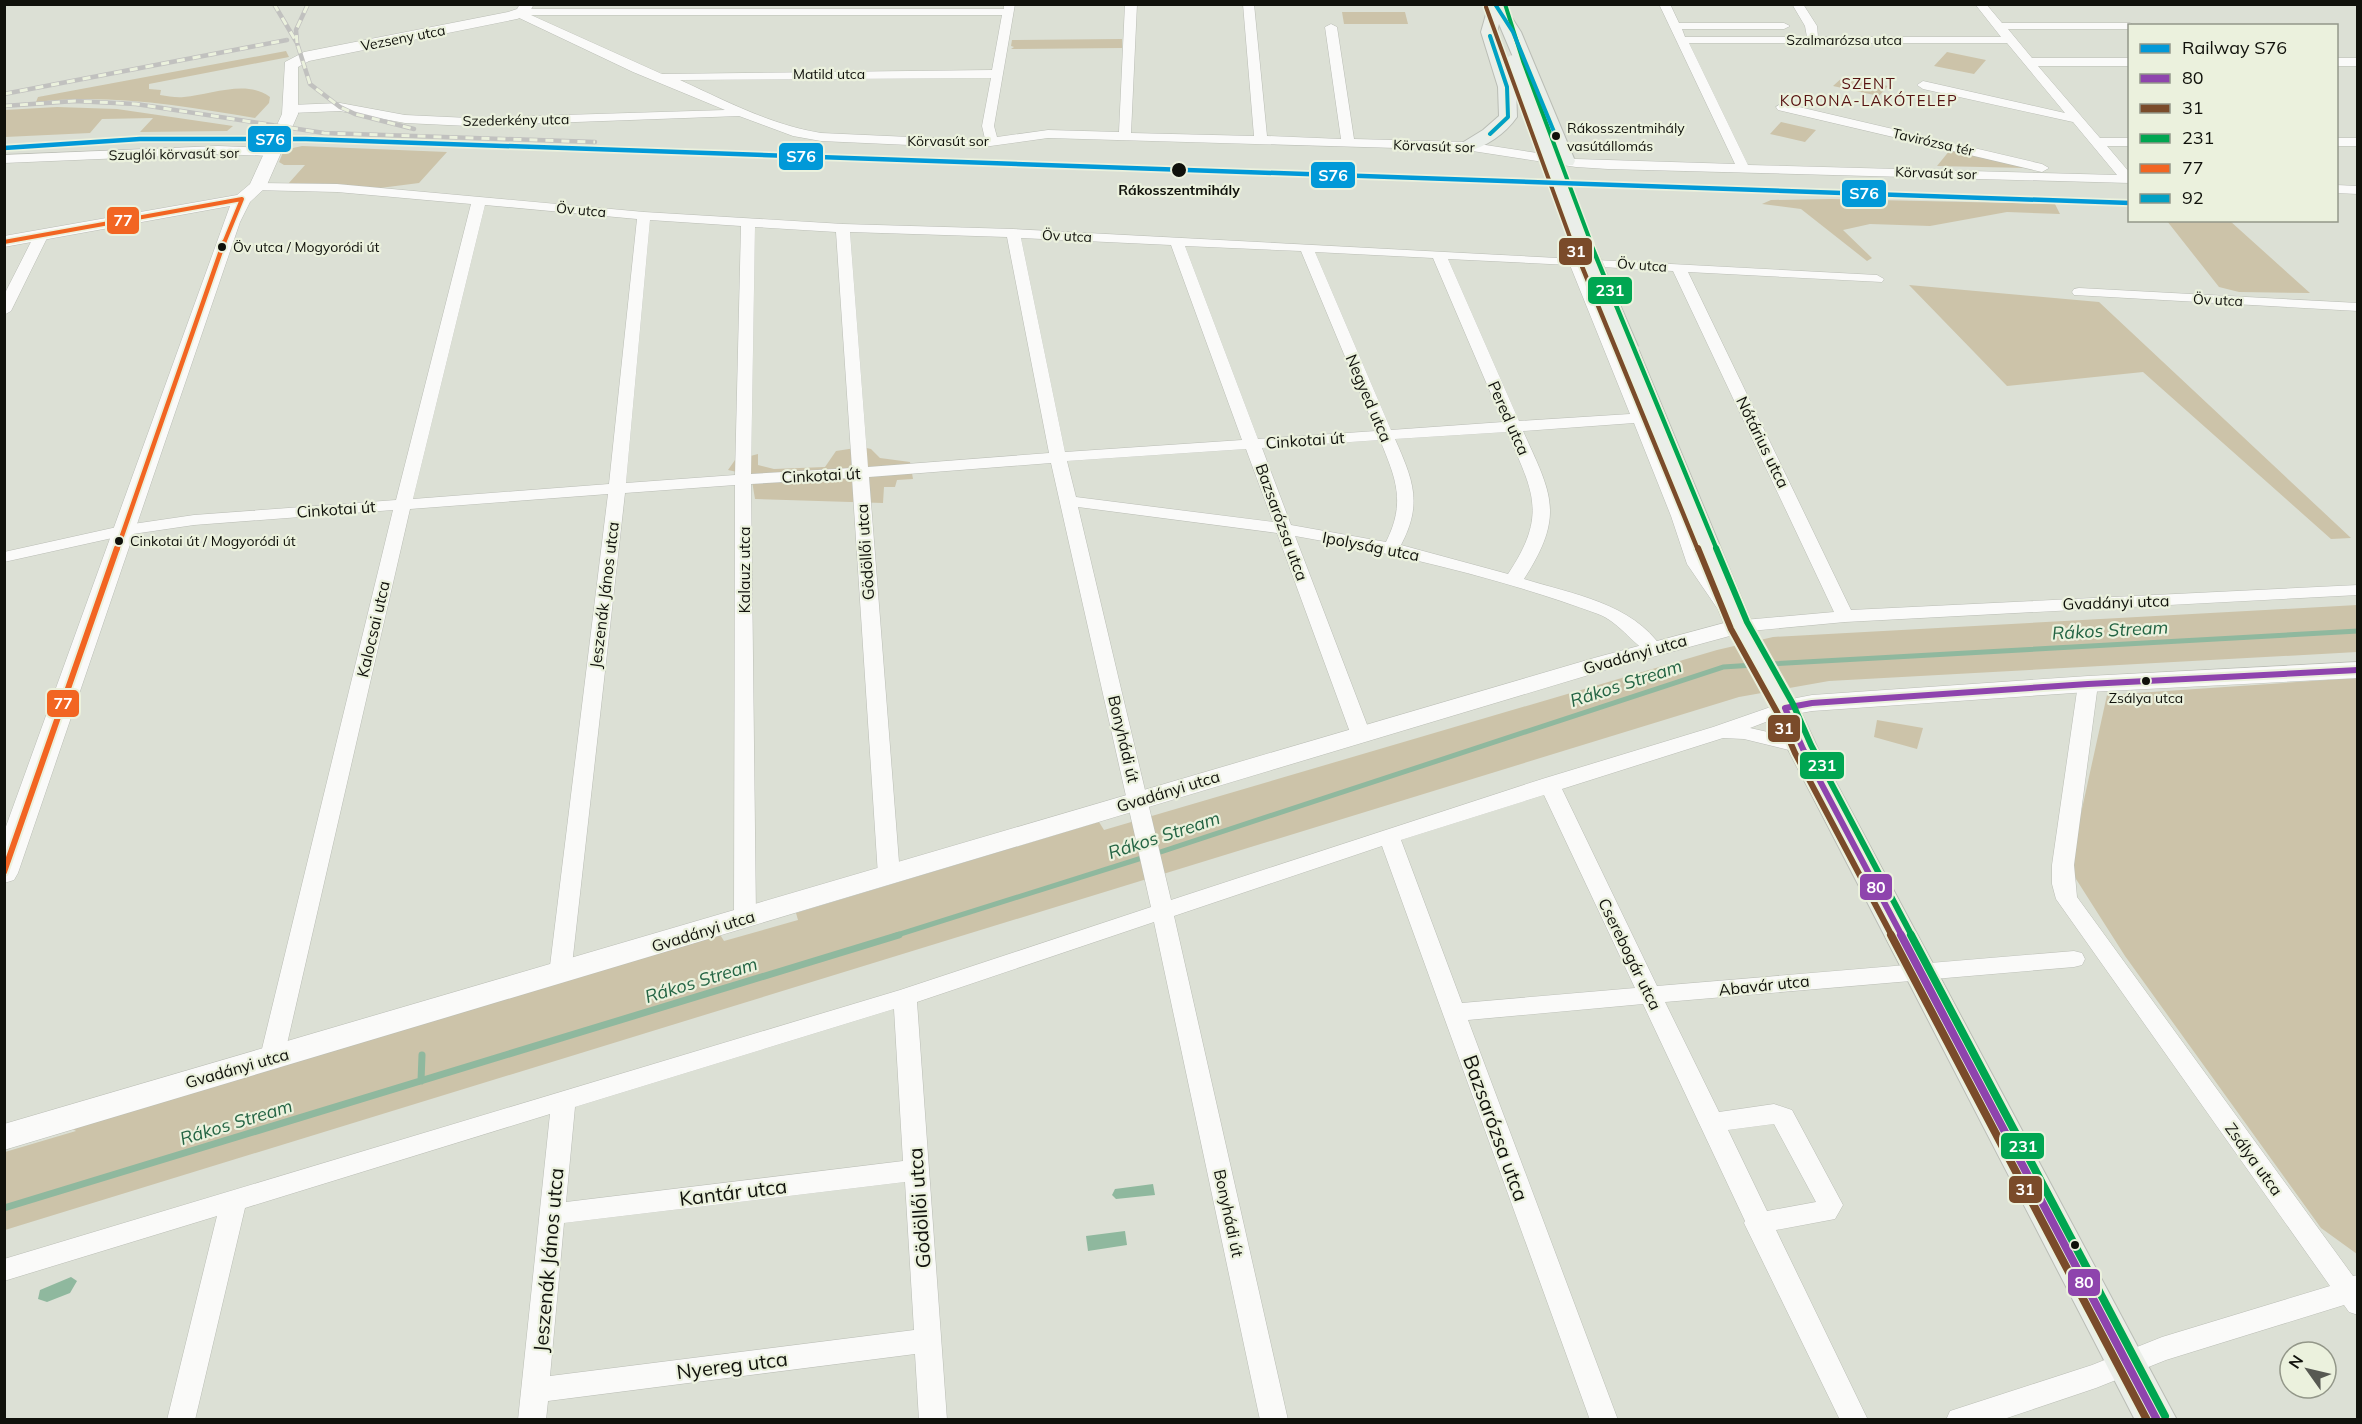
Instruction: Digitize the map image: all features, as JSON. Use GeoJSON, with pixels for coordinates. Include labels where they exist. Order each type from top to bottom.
{"type":"FeatureCollection","features":[{"type":"Feature","properties":{"kind":"main road"},"geometry":{"type":"LineString","coordinates":[[1496,5],[1514,64],[1562,171]]}},
{"type":"Feature","properties":{"kind":"main road"},"geometry":{"type":"LineString","coordinates":[[1466,146],[1490,134],[1508,117],[1507,87],[1489,32],[1496,5]]}},
{"type":"Feature","properties":{"kind":"main road"},"geometry":{"type":"LineString","coordinates":[[1496,5],[1513,32],[1628,351],[1739,626],[1785,708],[1802,746],[2157,1419]]}},
{"type":"Feature","properties":{"kind":"main road"},"geometry":{"type":"LineString","coordinates":[[1490,134],[1494,143],[1504,150]]}},
{"type":"Feature","properties":{"kind":"street"},"geometry":{"type":"LineString","coordinates":[[1125,136],[1131,4]]}},
{"type":"Feature","properties":{"kind":"street"},"geometry":{"type":"LineString","coordinates":[[1248,4],[1261,140]]}},
{"type":"Feature","properties":{"kind":"street"},"geometry":{"type":"LineString","coordinates":[[1664,4],[1743,168]]}},
{"type":"Feature","properties":{"kind":"street"},"geometry":{"type":"LineString","coordinates":[[1797,4],[1811,27],[1813,40]]}},
{"type":"Feature","properties":{"kind":"street"},"geometry":{"type":"LineString","coordinates":[[1980,4],[2008,40],[2128,179]]}},
{"type":"Feature","properties":{"kind":"street"},"geometry":{"type":"LineString","coordinates":[[523,10],[1009,8],[988,126],[992,142]]}},
{"type":"Feature","properties":{"kind":"street","name":"Körvasút sor"},"geometry":{"type":"LineString","coordinates":[[523,10],[637,69],[782,129],[821,137],[992,142],[1048,134],[1348,142],[1466,146],[1504,150],[1562,171],[1743,168],[2128,179]]}},
{"type":"Feature","properties":{"kind":"street","name":"Vezseny utca"},"geometry":{"type":"LineString","coordinates":[[291,109],[290,65],[304,57],[523,10]]}},
{"type":"Feature","properties":{"kind":"street"},"geometry":{"type":"LineString","coordinates":[[1673,26],[1811,27]]}},
{"type":"Feature","properties":{"kind":"street"},"geometry":{"type":"LineString","coordinates":[[1997,26],[2128,26]]}},
{"type":"Feature","properties":{"kind":"street"},"geometry":{"type":"LineString","coordinates":[[1331,27],[1348,142]]}},
{"type":"Feature","properties":{"kind":"street","name":"Szalmarózsa utca"},"geometry":{"type":"LineString","coordinates":[[1680,40],[2008,40]]}},
{"type":"Feature","properties":{"kind":"street"},"geometry":{"type":"LineString","coordinates":[[2027,62],[2128,62]]}},
{"type":"Feature","properties":{"kind":"street"},"geometry":{"type":"LineString","coordinates":[[2338,62],[2358,62]]}},
{"type":"Feature","properties":{"kind":"street","name":"Matild utca"},"geometry":{"type":"LineString","coordinates":[[661,77],[677,74],[997,74]]}},
{"type":"Feature","properties":{"kind":"street"},"geometry":{"type":"LineString","coordinates":[[1923,85],[2076,119]]}},
{"type":"Feature","properties":{"kind":"street","name":"Szederkény utca"},"geometry":{"type":"LineString","coordinates":[[291,109],[340,107],[405,119],[468,122],[741,112]]}},
{"type":"Feature","properties":{"kind":"street","name":"Tavirózsa tér"},"geometry":{"type":"LineString","coordinates":[[1782,107],[2084,177]]}},
{"type":"Feature","properties":{"kind":"street"},"geometry":{"type":"LineString","coordinates":[[4,873],[126,530],[231,222],[271,152],[291,109]]}},
{"type":"Feature","properties":{"kind":"street"},"geometry":{"type":"LineString","coordinates":[[2096,142],[2128,142]]}},
{"type":"Feature","properties":{"kind":"street"},"geometry":{"type":"LineString","coordinates":[[2338,142],[2358,142]]}},
{"type":"Feature","properties":{"kind":"street","name":"Szuglói körvasút sor"},"geometry":{"type":"LineString","coordinates":[[4,159],[218,150],[271,152]]}},
{"type":"Feature","properties":{"kind":"street","name":"Öv utca"},"geometry":{"type":"LineString","coordinates":[[4,242],[249,193],[337,188],[644,216],[843,228],[1013,233],[1575,261],[1877,279]]}},
{"type":"Feature","properties":{"kind":"street"},"geometry":{"type":"LineString","coordinates":[[2338,189],[2358,190]]}},
{"type":"Feature","properties":{"kind":"street","name":"Kalocsai utca"},"geometry":{"type":"LineString","coordinates":[[272,1057],[403,504],[479,201]]}},
{"type":"Feature","properties":{"kind":"street","name":"Jeszenák János utca"},"geometry":{"type":"LineString","coordinates":[[560,974],[617,488],[644,216]]}},
{"type":"Feature","properties":{"kind":"street","name":"Kalauz utca"},"geometry":{"type":"LineString","coordinates":[[745,918],[743,479],[747,222]]}},
{"type":"Feature","properties":{"kind":"street","name":"Gödöllői utca"},"geometry":{"type":"LineString","coordinates":[[843,228],[889,875]]}},
{"type":"Feature","properties":{"kind":"street","name":"Bonyhádi út"},"geometry":{"type":"LineString","coordinates":[[1013,233],[1058,457],[1138,800],[1142,829],[1274,1419]]}},
{"type":"Feature","properties":{"kind":"street"},"geometry":{"type":"LineString","coordinates":[[4,311],[41,236]]}},
{"type":"Feature","properties":{"kind":"street","name":"Bazsarózsa utca"},"geometry":{"type":"LineString","coordinates":[[1178,243],[1361,735]]}},
{"type":"Feature","properties":{"kind":"street","name":"Negyed utca"},"geometry":{"type":"LineString","coordinates":[[1307,249],[1405,481],[1407,502],[1404,524],[1390,548]]}},
{"type":"Feature","properties":{"kind":"street","name":"Pered utca"},"geometry":{"type":"LineString","coordinates":[[1439,255],[1539,486],[1544,508],[1540,536],[1512,581]]}},
{"type":"Feature","properties":{"kind":"street"},"geometry":{"type":"LineString","coordinates":[[1575,261],[1680,516],[1696,564],[1739,626]]}},
{"type":"Feature","properties":{"kind":"street","name":"Nótárius utca"},"geometry":{"type":"LineString","coordinates":[[1679,268],[1845,616]]}},
{"type":"Feature","properties":{"kind":"street","name":"Öv utca"},"geometry":{"type":"LineString","coordinates":[[2079,292],[2358,307]]}},
{"type":"Feature","properties":{"kind":"street","name":"Cinkotai út"},"geometry":{"type":"LineString","coordinates":[[4,556],[126,530],[194,520],[1252,443],[1640,418]]}},
{"type":"Feature","properties":{"kind":"street","name":"Ipolyság utca"},"geometry":{"type":"LineString","coordinates":[[1070,501],[1284,530],[1390,548],[1512,581],[1606,611],[1628,623],[1653,648]]}},
{"type":"Feature","properties":{"kind":"street","name":"Gvadányi utca"},"geometry":{"type":"LineString","coordinates":[[4,1137],[560,974],[1653,648],[1739,626],[1845,616],[2358,590]]}},
{"type":"Feature","properties":{"kind":"street"},"geometry":{"type":"LineString","coordinates":[[1683,640],[1730,646],[1763,669]]}},
{"type":"Feature","properties":{"kind":"street"},"geometry":{"type":"LineString","coordinates":[[4,1270],[905,997],[1389,836],[1720,732],[1785,708],[1812,703],[2088,684],[2358,670]]}},
{"type":"Feature","properties":{"kind":"street","name":"Zsálya utca"},"geometry":{"type":"LineString","coordinates":[[2088,684],[2080,757],[2063,866],[2063,884],[2067,899],[2355,1294]]}},
{"type":"Feature","properties":{"kind":"street"},"geometry":{"type":"LineString","coordinates":[[1720,732],[1744,733],[1802,746]]}},
{"type":"Feature","properties":{"kind":"street","name":"Cserebogár utca"},"geometry":{"type":"LineString","coordinates":[[1549,784],[1757,1223],[1854,1419]]}},
{"type":"Feature","properties":{"kind":"street","name":"Bazsarózsa utca"},"geometry":{"type":"LineString","coordinates":[[1389,836],[1604,1419]]}},
{"type":"Feature","properties":{"kind":"street","name":"Abavár utca"},"geometry":{"type":"LineString","coordinates":[[1453,1013],[1922,970],[2074,959]]}},
{"type":"Feature","properties":{"kind":"street","name":"Gödöllői utca"},"geometry":{"type":"LineString","coordinates":[[905,997],[933,1419]]}},
{"type":"Feature","properties":{"kind":"street","name":"Jeszenák János utca"},"geometry":{"type":"LineString","coordinates":[[532,1419],[563,1101]]}},
{"type":"Feature","properties":{"kind":"street"},"geometry":{"type":"LineString","coordinates":[[1711,1123],[1774,1114],[1784,1117],[1830,1204],[1830,1209],[1826,1211],[1757,1223]]}},
{"type":"Feature","properties":{"kind":"street","name":"Kantár utca"},"geometry":{"type":"LineString","coordinates":[[552,1214],[915,1170]]}},
{"type":"Feature","properties":{"kind":"street"},"geometry":{"type":"LineString","coordinates":[[181,1419],[234,1200]]}},
{"type":"Feature","properties":{"kind":"street"},"geometry":{"type":"LineString","coordinates":[[1960,1419],[2127,1363],[2173,1345],[2355,1294]]}},
{"type":"Feature","properties":{"kind":"street","name":"Nyereg utca"},"geometry":{"type":"LineString","coordinates":[[535,1390],[929,1340]]}},
{"type":"Feature","properties":{"kind":"shaded area"},"geometry":{"type":"Polygon","coordinates":[[[1342,12],[1405,12],[1408,24],[1344,24],[1342,12]]]}},
{"type":"Feature","properties":{"kind":"shaded area"},"geometry":{"type":"Polygon","coordinates":[[[1122,39],[1122,48],[1011,49],[1014,47],[1011,46],[1012,40],[1122,39]]]}},
{"type":"Feature","properties":{"kind":"shaded area"},"geometry":{"type":"Polygon","coordinates":[[[286,51],[289,57],[149,84],[149,89],[161,90],[160,95],[175,97],[240,89],[261,92],[270,97],[269,103],[255,118],[146,102],[91,99],[36,102],[38,97],[286,51]]]}},
{"type":"Feature","properties":{"kind":"shaded area"},"geometry":{"type":"Polygon","coordinates":[[[1947,52],[1986,60],[1974,74],[1934,66],[1947,52]]]}},
{"type":"Feature","properties":{"kind":"shaded area"},"geometry":{"type":"Polygon","coordinates":[[[1844,76],[1888,86],[1879,96],[1833,86],[1844,76]]]}},
{"type":"Feature","properties":{"kind":"shaded area"},"geometry":{"type":"Polygon","coordinates":[[[57,107],[117,109],[233,126],[227,131],[140,132],[153,118],[102,119],[90,133],[5,137],[5,110],[57,107]]]}},
{"type":"Feature","properties":{"kind":"shaded area"},"geometry":{"type":"Polygon","coordinates":[[[1781,122],[1816,130],[1805,142],[1770,134],[1781,122]]]}},
{"type":"Feature","properties":{"kind":"shaded area"},"geometry":{"type":"Polygon","coordinates":[[[302,146],[447,152],[419,183],[380,188],[288,184],[305,165],[284,165],[279,162],[284,150],[302,146]]]}},
{"type":"Feature","properties":{"kind":"shaded area"},"geometry":{"type":"Polygon","coordinates":[[[1950,150],[2023,167],[2026,168],[1937,166],[1950,150]]]}},
{"type":"Feature","properties":{"kind":"shaded area"},"geometry":{"type":"Polygon","coordinates":[[[1831,199],[2055,204],[2060,214],[2007,212],[1930,226],[1870,224],[1843,230],[1872,258],[1867,261],[1801,209],[1762,204],[1771,200],[1831,199]]]}},
{"type":"Feature","properties":{"kind":"shaded area"},"geometry":{"type":"Polygon","coordinates":[[[2168,222],[2231,222],[2310,293],[2239,292],[2219,287],[2168,222]]]}},
{"type":"Feature","properties":{"kind":"shaded area"},"geometry":{"type":"Polygon","coordinates":[[[1909,285],[2099,302],[2351,538],[2331,539],[2143,372],[2007,386],[1909,285]]]}},
{"type":"Feature","properties":{"kind":"shaded area"},"geometry":{"type":"Polygon","coordinates":[[[862,447],[871,449],[880,458],[910,462],[913,479],[897,480],[895,487],[884,487],[883,503],[755,499],[751,475],[728,470],[735,460],[758,454],[758,465],[774,469],[825,467],[836,451],[862,447]]]}},
{"type":"Feature","properties":{"kind":"shaded area"},"geometry":{"type":"Polygon","coordinates":[[[2357,605],[2357,652],[1829,681],[1739,697],[5,1230],[5,1152],[76,1131],[70,1127],[719,933],[724,941],[798,920],[796,913],[1099,822],[1104,830],[1717,650],[1773,637],[2357,605]]]}},
{"type":"Feature","properties":{"kind":"shaded area"},"geometry":{"type":"Polygon","coordinates":[[[2357,678],[2357,1254],[2321,1228],[2125,956],[2069,868],[2107,695],[2357,678]]]}},
{"type":"Feature","properties":{"kind":"shaded area"},"geometry":{"type":"Polygon","coordinates":[[[1877,720],[1923,728],[1917,749],[1874,737],[1877,720]]]}},
{"type":"Feature","properties":{"kind":"shaded area"},"geometry":{"type":"Polygon","coordinates":[[[1153,1184],[1155,1195],[1116,1199],[1112,1195],[1115,1189],[1153,1184]]]}},
{"type":"Feature","properties":{"kind":"shaded area"},"geometry":{"type":"Polygon","coordinates":[[[1125,1231],[1127,1245],[1088,1251],[1086,1236],[1125,1231]]]}},
{"type":"Feature","properties":{"kind":"shaded area"},"geometry":{"type":"Polygon","coordinates":[[[71,1277],[77,1281],[70,1293],[47,1302],[38,1299],[40,1290],[71,1277]]]}},
{"type":"Feature","properties":{"kind":"waterway","name":"Rákos Stream"},"geometry":{"type":"LineString","coordinates":[[1769,664],[2358,631]]}},
{"type":"Feature","properties":{"kind":"waterway","name":"Rákos Stream"},"geometry":{"type":"LineString","coordinates":[[1154,854],[1723,667],[1754,665]]}},
{"type":"Feature","properties":{"kind":"waterway","name":"Rákos Stream"},"geometry":{"type":"LineString","coordinates":[[894,936],[1145,857]]}},
{"type":"Feature","properties":{"kind":"waterway","name":"Rákos Stream"},"geometry":{"type":"LineString","coordinates":[[421,1081],[899,935]]}},
{"type":"Feature","properties":{"kind":"waterway"},"geometry":{"type":"LineString","coordinates":[[421,1081],[422,1055]]}},
{"type":"Feature","properties":{"kind":"waterway","name":"Rákos Stream"},"geometry":{"type":"LineString","coordinates":[[4,1208],[421,1081]]}},
{"type":"Feature","properties":{"kind":"railway"},"geometry":{"type":"LineString","coordinates":[[274,4],[297,43]]}},
{"type":"Feature","properties":{"kind":"railway"},"geometry":{"type":"LineString","coordinates":[[297,43],[296,30],[308,4]]}},
{"type":"Feature","properties":{"kind":"railway"},"geometry":{"type":"LineString","coordinates":[[4,94],[287,40]]}},
{"type":"Feature","properties":{"kind":"railway"},"geometry":{"type":"LineString","coordinates":[[297,43],[310,84],[340,107],[355,114],[414,129]]}},
{"type":"Feature","properties":{"kind":"railway"},"geometry":{"type":"LineString","coordinates":[[4,106],[75,101],[136,104],[324,133],[595,142]]}},
{"type":"Feature","properties":{"kind":"rail line","name":"S76"},"geometry":{"type":"LineString","coordinates":[[4,148],[140,139],[306,139],[2128,203]]}},
{"type":"Feature","properties":{"kind":"transit line","name":"92"},"geometry":{"type":"LineString","coordinates":[[1495,4],[1513,32],[1557,139]]}},
{"type":"Feature","properties":{"kind":"transit line","name":"231"},"geometry":{"type":"LineString","coordinates":[[1505,4],[1523,61],[1584,227],[1747,622],[1793,704],[1811,745],[2165,1416]]}},
{"type":"Feature","properties":{"kind":"transit line","name":"31"},"geometry":{"type":"LineString","coordinates":[[1486,7],[1568,233],[1731,629],[1777,712],[1795,753],[2147,1420]]}},
{"type":"Feature","properties":{"kind":"transit line","name":"92"},"geometry":{"type":"LineString","coordinates":[[1490,36],[1507,87],[1508,117],[1490,134]]}},
{"type":"Feature","properties":{"kind":"transit line","name":"77"},"geometry":{"type":"LineString","coordinates":[[4,242],[242,199]]}},
{"type":"Feature","properties":{"kind":"transit line","name":"77"},"geometry":{"type":"LineString","coordinates":[[4,872],[231,222],[242,199]]}},
{"type":"Feature","properties":{"kind":"transit line","name":"80"},"geometry":{"type":"LineString","coordinates":[[1785,708],[1812,703],[2088,684],[2358,670]]}},
{"type":"Feature","properties":{"kind":"transit line","name":"80"},"geometry":{"type":"LineString","coordinates":[[1785,708],[1803,749],[2157,1420]]}},
{"type":"Feature","properties":{"kind":"place","name":"Rákosszentmihály vasútállomás"},"geometry":{"type":"Point","coordinates":[1556,136]}},
{"type":"Feature","properties":{"kind":"place","name":"Rákosszentmihály"},"geometry":{"type":"Point","coordinates":[1179,170]}},
{"type":"Feature","properties":{"kind":"place","name":"Öv utca / Mogyoródi út"},"geometry":{"type":"Point","coordinates":[222,247]}},
{"type":"Feature","properties":{"kind":"place","name":"Cinkotai út / Mogyoródi út"},"geometry":{"type":"Point","coordinates":[119,541]}},
{"type":"Feature","properties":{"kind":"place","name":"Zsálya utca"},"geometry":{"type":"Point","coordinates":[2146,681]}},
{"type":"Feature","properties":{"kind":"district","name":"SZENT KORONA-LAKÓTELEP"},"geometry":{"type":"Point","coordinates":[1869,92]}}]}
